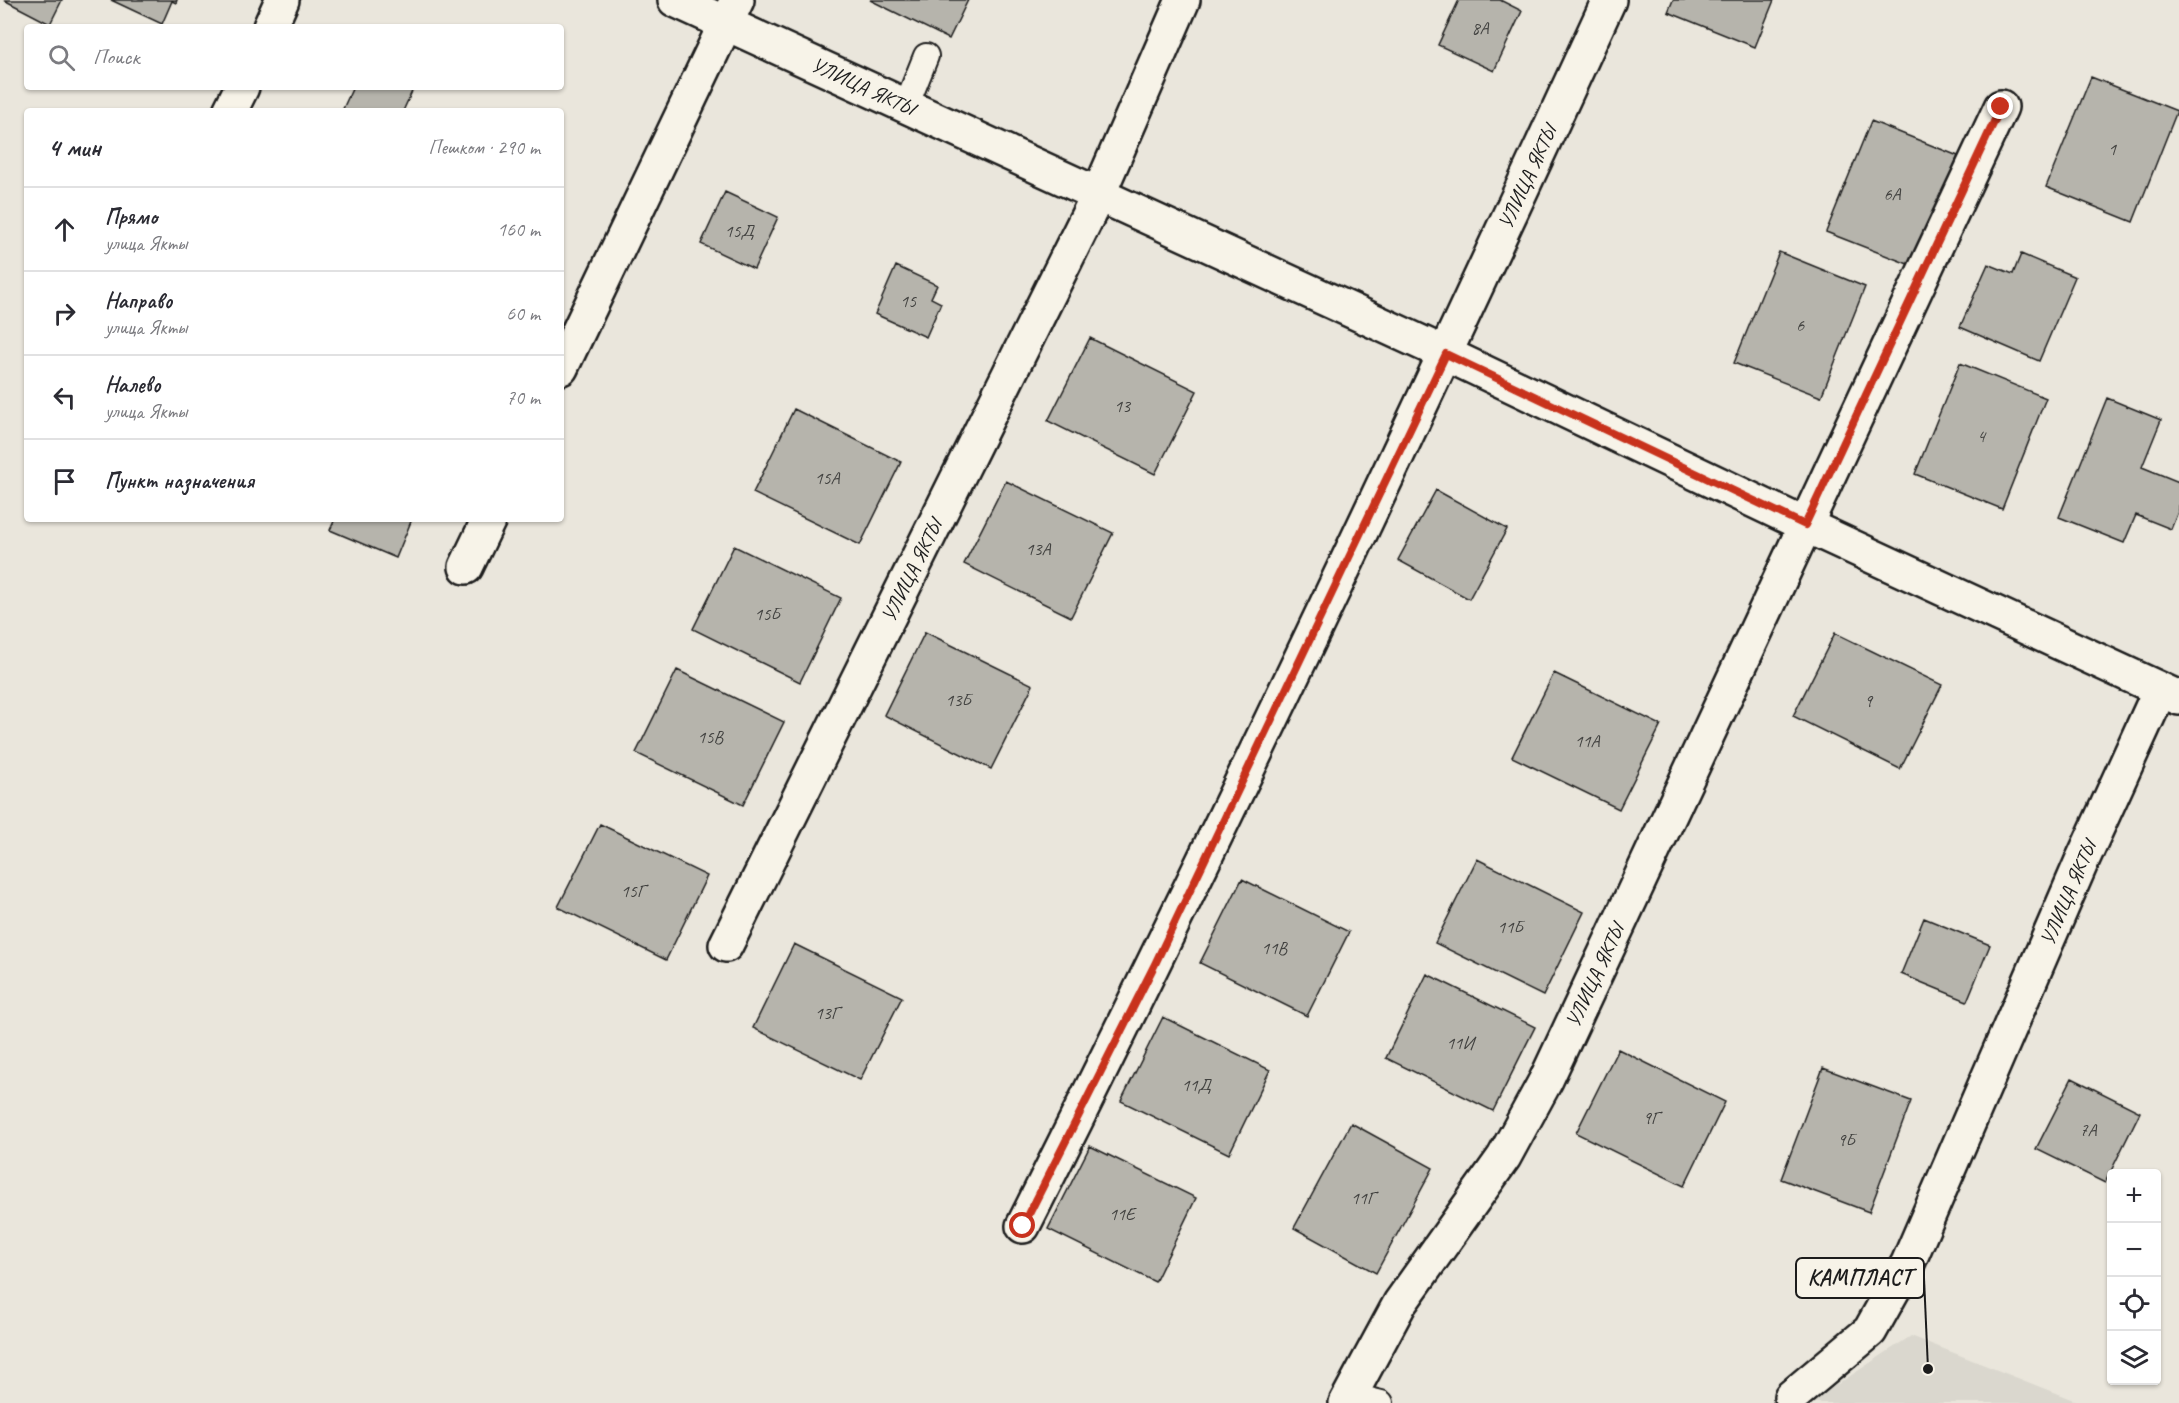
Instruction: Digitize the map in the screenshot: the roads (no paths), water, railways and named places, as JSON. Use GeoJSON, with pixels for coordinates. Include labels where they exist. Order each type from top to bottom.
{"type":"FeatureCollection","features":[{"type":"Feature","properties":{"kind":"street"},"geometry":{"type":"LineString","coordinates":[[271,24],[282,0]]}},
{"type":"Feature","properties":{"kind":"street","name":"УЛИЦА ЯКТЫ"},"geometry":{"type":"LineString","coordinates":[[675,0],[731,12],[906,106],[1446,354],[1805,525],[2170,694],[2081,864],[1908,1263],[1870,1332],[1786,1400]]}},
{"type":"Feature","properties":{"kind":"street"},"geometry":{"type":"LineString","coordinates":[[1098,195],[1183,0]]}},
{"type":"Feature","properties":{"kind":"street","name":"УЛИЦА ЯКТЫ"},"geometry":{"type":"LineString","coordinates":[[1023,1226],[1155,964],[1446,354],[1609,0]]}},
{"type":"Feature","properties":{"kind":"street"},"geometry":{"type":"LineString","coordinates":[[564,362],[731,12]]}},
{"type":"Feature","properties":{"kind":"street"},"geometry":{"type":"LineString","coordinates":[[232,108],[241,90]]}},
{"type":"Feature","properties":{"kind":"street","name":"УЛИЦА ЯКТЫ"},"geometry":{"type":"LineString","coordinates":[[1366,1402],[1400,1303],[1504,1157],[1546,1080],[2001,107]]}},
{"type":"Feature","properties":{"kind":"street","name":"УЛИЦА ЯКТЫ"},"geometry":{"type":"LineString","coordinates":[[726,945],[1098,195]]}},
{"type":"Feature","properties":{"kind":"street"},"geometry":{"type":"LineString","coordinates":[[466,567],[488,522]]}},
{"type":"Feature","properties":{"kind":"lane"},"geometry":{"type":"LineString","coordinates":[[906,106],[926,56]]}},
{"type":"Feature","properties":{"kind":"place","name":"КАМПЛАСТ"},"geometry":{"type":"Point","coordinates":[1928,1369]}}]}
